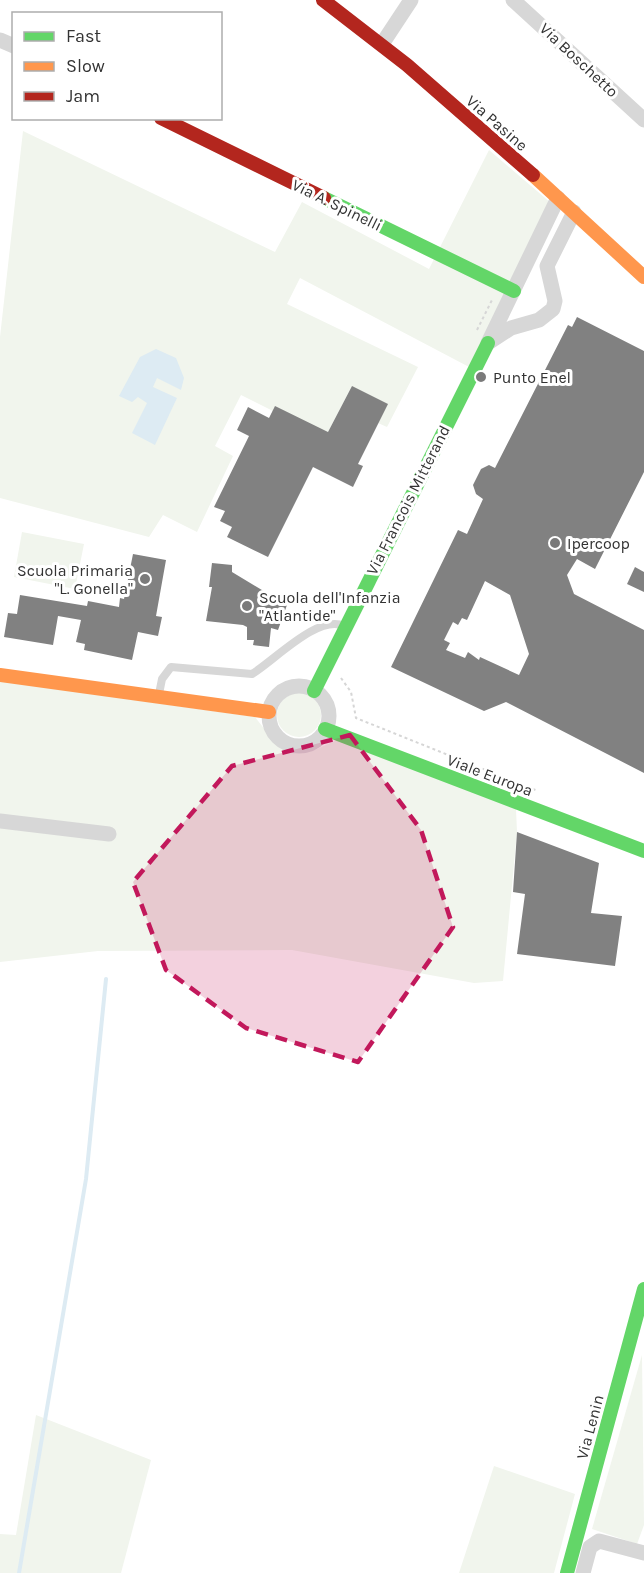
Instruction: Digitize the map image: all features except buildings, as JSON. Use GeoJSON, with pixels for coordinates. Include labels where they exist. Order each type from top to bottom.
{"type":"FeatureCollection","features":[{"type":"Feature","properties":{"kind":"street","name":"Via Pasine"},"geometry":{"type":"LineString","coordinates":[[323,0],[382,44],[574,212],[644,277]]}},
{"type":"Feature","properties":{"kind":"street"},"geometry":{"type":"LineString","coordinates":[[382,44],[411,0]]}},
{"type":"Feature","properties":{"kind":"street","name":"Via Boschetto"},"geometry":{"type":"LineString","coordinates":[[513,0],[644,120]]}},
{"type":"Feature","properties":{"kind":"street","name":"Via A. Spinelli"},"geometry":{"type":"LineString","coordinates":[[165,120],[511,297]]}},
{"type":"Feature","properties":{"kind":"street","name":"Via Francois Mitterand"},"geometry":{"type":"LineString","coordinates":[[314,690],[344,626],[511,297],[558,198]]}},
{"type":"Feature","properties":{"kind":"street"},"geometry":{"type":"LineString","coordinates":[[488,343],[501,333],[539,320],[553,309],[555,301],[547,267],[574,212]]}},
{"type":"Feature","properties":{"kind":"street"},"geometry":{"type":"LineString","coordinates":[[540,235],[552,236],[555,249]]}},
{"type":"Feature","properties":{"kind":"street"},"geometry":{"type":"LineString","coordinates":[[511,297],[508,315],[515,327]]}},
{"type":"Feature","properties":{"kind":"street"},"geometry":{"type":"LineString","coordinates":[[0,675],[269,712]]}},
{"type":"Feature","properties":{"kind":"street"},"geometry":{"type":"LineString","coordinates":[[305,687],[314,690],[321,696],[328,712],[325,729],[320,737],[304,746],[285,743],[272,730],[269,712],[278,695],[286,689],[305,687]]}},
{"type":"Feature","properties":{"kind":"street","name":"Viale Europa"},"geometry":{"type":"LineString","coordinates":[[325,729],[644,851]]}},
{"type":"Feature","properties":{"kind":"street"},"geometry":{"type":"LineString","coordinates":[[0,821],[109,834]]}},
{"type":"Feature","properties":{"kind":"street","name":"Via Lenin"},"geometry":{"type":"LineString","coordinates":[[567,1573],[644,1289]]}},
{"type":"Feature","properties":{"kind":"street"},"geometry":{"type":"LineString","coordinates":[[583,1573],[590,1547],[598,1541],[606,1541],[644,1553]]}},
{"type":"Feature","properties":{"kind":"lane"},"geometry":{"type":"LineString","coordinates":[[159,696],[162,679],[171,667],[252,674],[321,625],[344,626]]}},
{"type":"Feature","properties":{"kind":"path"},"geometry":{"type":"LineString","coordinates":[[340,678],[351,692],[356,718],[544,793]]}},
{"type":"Feature","properties":{"kind":"highlighted area"},"geometry":{"type":"Polygon","coordinates":[[[350,735],[421,830],[453,927],[358,1062],[246,1028],[166,970],[133,882],[232,766],[350,735]]]}},
{"type":"Feature","properties":{"kind":"shaded area"},"geometry":{"type":"Polygon","coordinates":[[[23,131],[275,252],[302,202],[429,269],[489,150],[551,203],[471,368],[300,278],[287,304],[418,367],[387,427],[378,423],[352,386],[328,432],[273,411],[241,395],[215,446],[233,456],[197,532],[163,515],[149,537],[0,498],[0,337],[23,131]]]}},
{"type":"Feature","properties":{"kind":"shaded area"},"geometry":{"type":"Polygon","coordinates":[[[156,349],[176,358],[184,378],[181,390],[157,378],[153,387],[177,398],[155,445],[132,433],[147,403],[138,397],[132,402],[119,396],[140,357],[156,349]]]}},
{"type":"Feature","properties":{"kind":"shaded area"},"geometry":{"type":"Polygon","coordinates":[[[22,532],[84,544],[75,589],[14,577],[22,532]]]}},
{"type":"Feature","properties":{"kind":"shaded area"},"geometry":{"type":"Polygon","coordinates":[[[0,681],[255,717],[277,743],[294,753],[314,750],[344,737],[516,809],[517,832],[503,981],[474,983],[292,950],[98,951],[0,962],[0,681]]]}},
{"type":"Feature","properties":{"kind":"shaded area"},"geometry":{"type":"Polygon","coordinates":[[[299,693],[315,699],[321,715],[315,731],[299,737],[283,731],[277,715],[283,699],[299,693]]]}},
{"type":"Feature","properties":{"kind":"shaded area"},"geometry":{"type":"Polygon","coordinates":[[[642,1355],[644,1525],[637,1544],[592,1529],[642,1355]]]}},
{"type":"Feature","properties":{"kind":"shaded area"},"geometry":{"type":"Polygon","coordinates":[[[36,1415],[151,1460],[121,1573],[0,1573],[0,1534],[16,1535],[36,1415]]]}},
{"type":"Feature","properties":{"kind":"shaded area"},"geometry":{"type":"Polygon","coordinates":[[[494,1466],[575,1494],[554,1573],[459,1573],[494,1466]]]}},
{"type":"Feature","properties":{"kind":"waterway"},"geometry":{"type":"LineString","coordinates":[[19,1573],[86,1179],[106,979]]}},
{"type":"Feature","properties":{"kind":"traffic: fast"},"geometry":{"type":"LineString","coordinates":[[324,198],[514,291]]}},
{"type":"Feature","properties":{"kind":"traffic: fast"},"geometry":{"type":"LineString","coordinates":[[314,691],[488,343]]}},
{"type":"Feature","properties":{"kind":"traffic: fast"},"geometry":{"type":"LineString","coordinates":[[325,729],[644,851]]}},
{"type":"Feature","properties":{"kind":"traffic: fast"},"geometry":{"type":"LineString","coordinates":[[567,1573],[644,1289]]}},
{"type":"Feature","properties":{"kind":"traffic: slow"},"geometry":{"type":"LineString","coordinates":[[533,175],[644,277]]}},
{"type":"Feature","properties":{"kind":"traffic: slow"},"geometry":{"type":"LineString","coordinates":[[0,675],[269,712]]}},
{"type":"Feature","properties":{"kind":"traffic: jam"},"geometry":{"type":"LineString","coordinates":[[323,0],[407,65],[533,175]]}},
{"type":"Feature","properties":{"kind":"traffic: jam"},"geometry":{"type":"LineString","coordinates":[[165,120],[324,198]]}},
{"type":"Feature","properties":{"kind":"place","name":"Punto Enel"},"geometry":{"type":"Point","coordinates":[481,377]}},
{"type":"Feature","properties":{"kind":"place","name":"Ipercoop"},"geometry":{"type":"Point","coordinates":[555,543]}},
{"type":"Feature","properties":{"kind":"place","name":"Scuola Primaria \"L. Gonella\""},"geometry":{"type":"Point","coordinates":[145,579]}},
{"type":"Feature","properties":{"kind":"place","name":"Scuola dell'Infanzia \"Atlantide\""},"geometry":{"type":"Point","coordinates":[247,606]}}]}
